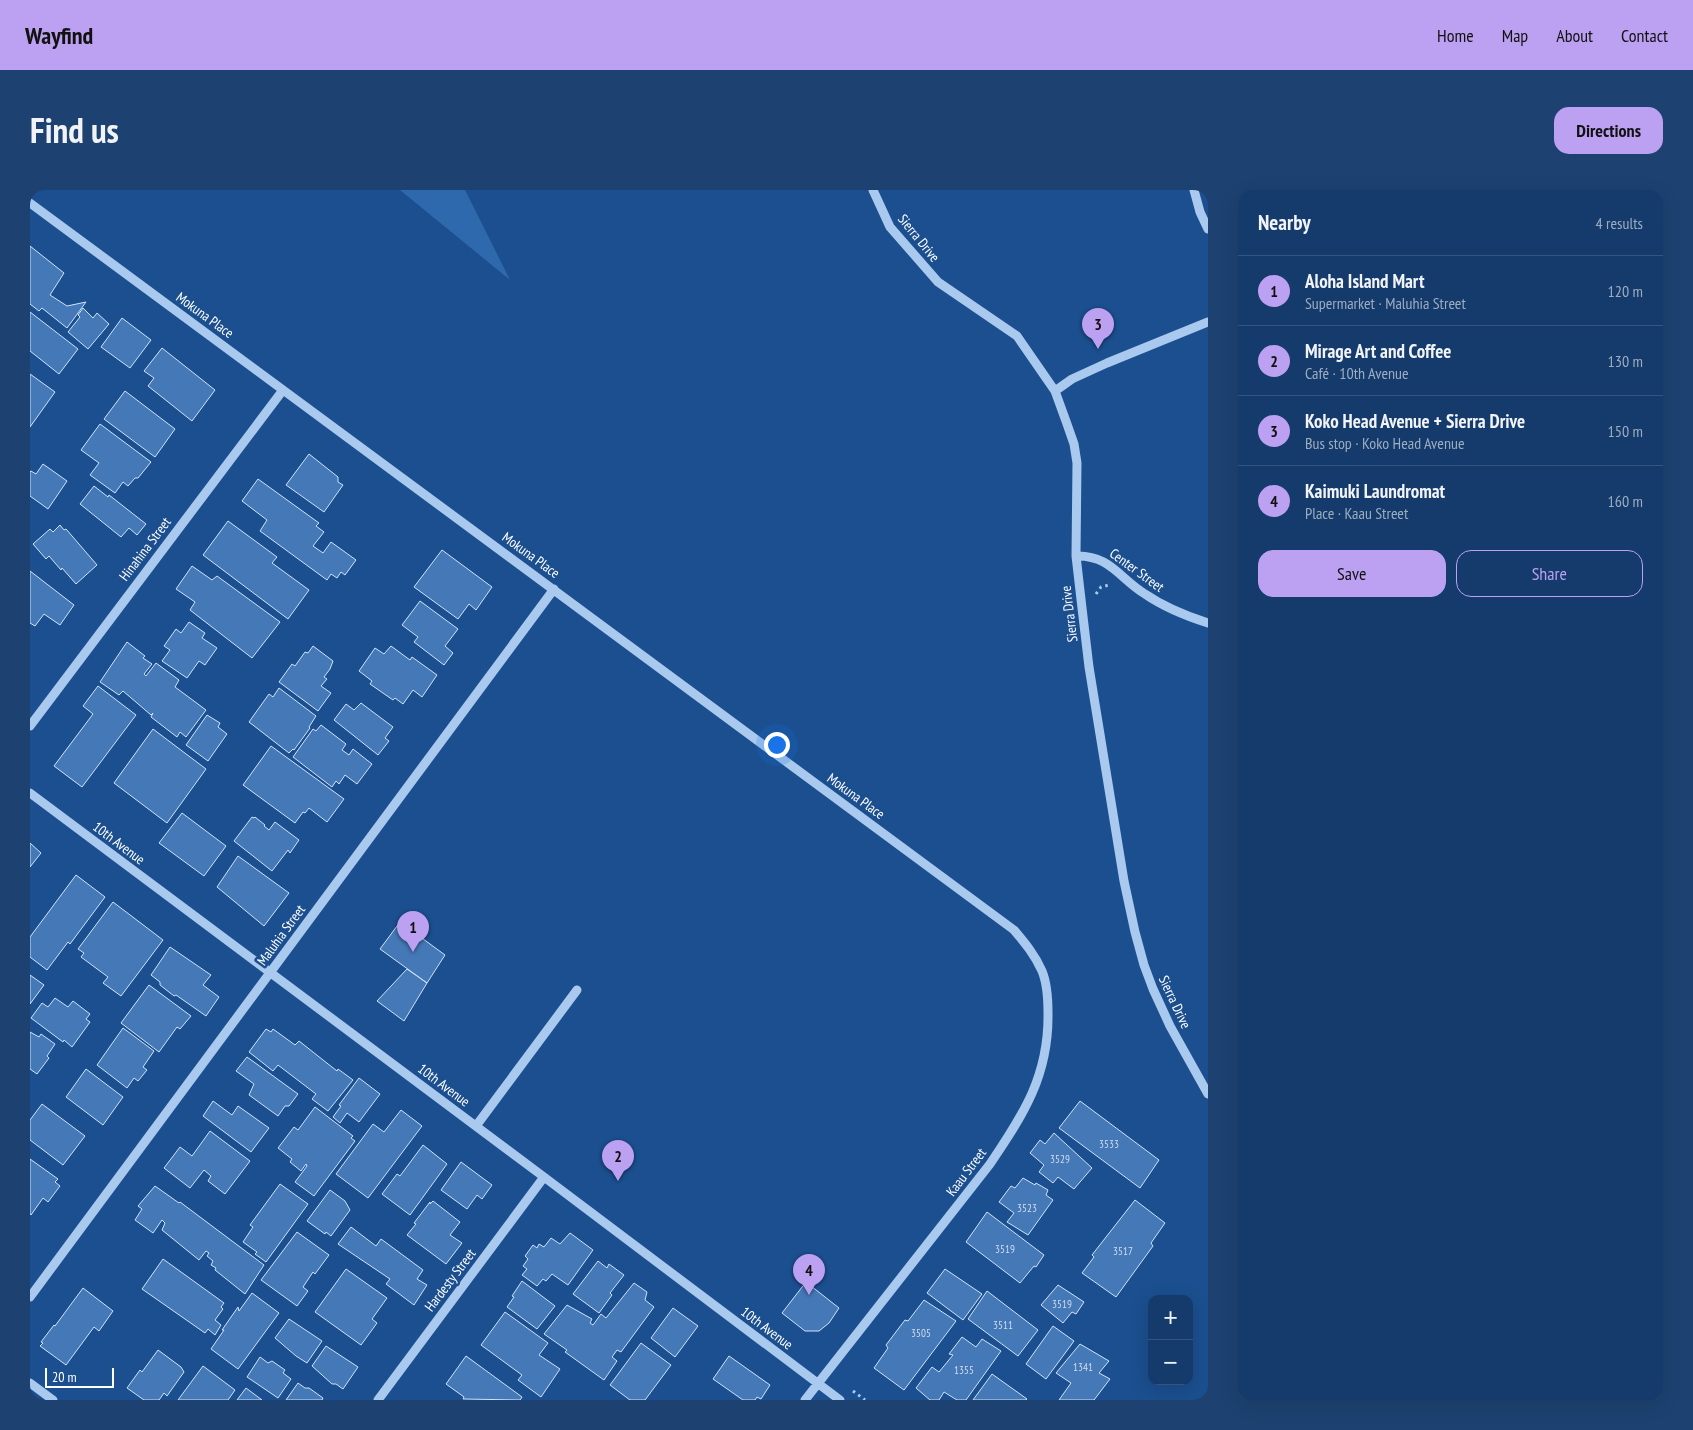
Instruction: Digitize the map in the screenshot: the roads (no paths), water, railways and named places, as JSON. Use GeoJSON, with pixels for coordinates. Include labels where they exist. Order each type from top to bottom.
{"type":"FeatureCollection","features":[{"type":"Feature","properties":{"kind":"street","name":"Sierra Drive"},"geometry":{"type":"LineString","coordinates":[[873,190],[890,227],[938,282],[1016,336],[1055,390],[1074,444],[1077,463],[1076,556],[1089,666],[1124,881],[1135,932],[1144,965],[1166,1019],[1208,1094]]}},
{"type":"Feature","properties":{"kind":"street"},"geometry":{"type":"LineString","coordinates":[[1194,190],[1200,212],[1208,229]]}},
{"type":"Feature","properties":{"kind":"street","name":"Mokuna Place"},"geometry":{"type":"LineString","coordinates":[[30,203],[1014,930]]}},
{"type":"Feature","properties":{"kind":"street"},"geometry":{"type":"LineString","coordinates":[[1055,390],[1072,379],[1107,363],[1208,322]]}},
{"type":"Feature","properties":{"kind":"street","name":"Hinahina Street"},"geometry":{"type":"LineString","coordinates":[[30,726],[283,390]]}},
{"type":"Feature","properties":{"kind":"street","name":"Center Street"},"geometry":{"type":"LineString","coordinates":[[1076,556],[1090,556],[1099,559],[1143,593],[1158,602],[1208,623]]}},
{"type":"Feature","properties":{"kind":"street","name":"Maluhia Street"},"geometry":{"type":"LineString","coordinates":[[30,1298],[554,589]]}},
{"type":"Feature","properties":{"kind":"street","name":"10th Avenue"},"geometry":{"type":"LineString","coordinates":[[30,793],[840,1400]]}},
{"type":"Feature","properties":{"kind":"street","name":"Kaau Street"},"geometry":{"type":"LineString","coordinates":[[805,1400],[984,1170],[1010,1134],[1032,1097],[1044,1064],[1048,1033],[1048,1002],[1043,973],[1032,951],[1014,930]]}},
{"type":"Feature","properties":{"kind":"street"},"geometry":{"type":"LineString","coordinates":[[476,1126],[577,990]]}},
{"type":"Feature","properties":{"kind":"street","name":"Hardesty Street"},"geometry":{"type":"LineString","coordinates":[[378,1400],[544,1177]]}},
{"type":"Feature","properties":{"kind":"street"},"geometry":{"type":"LineString","coordinates":[[30,1383],[54,1400]]}},
{"type":"Feature","properties":{"kind":"place","name":"Koko Head Avenue + Sierra Drive"},"geometry":{"type":"Point","coordinates":[1098,349]}},
{"type":"Feature","properties":{"kind":"place","name":"Aloha Island Mart"},"geometry":{"type":"Point","coordinates":[413,952]}},
{"type":"Feature","properties":{"kind":"place","name":"Mirage Art and Coffee"},"geometry":{"type":"Point","coordinates":[618,1181]}},
{"type":"Feature","properties":{"kind":"place","name":"Kaimuki Laundromat"},"geometry":{"type":"Point","coordinates":[809,1295]}}]}
